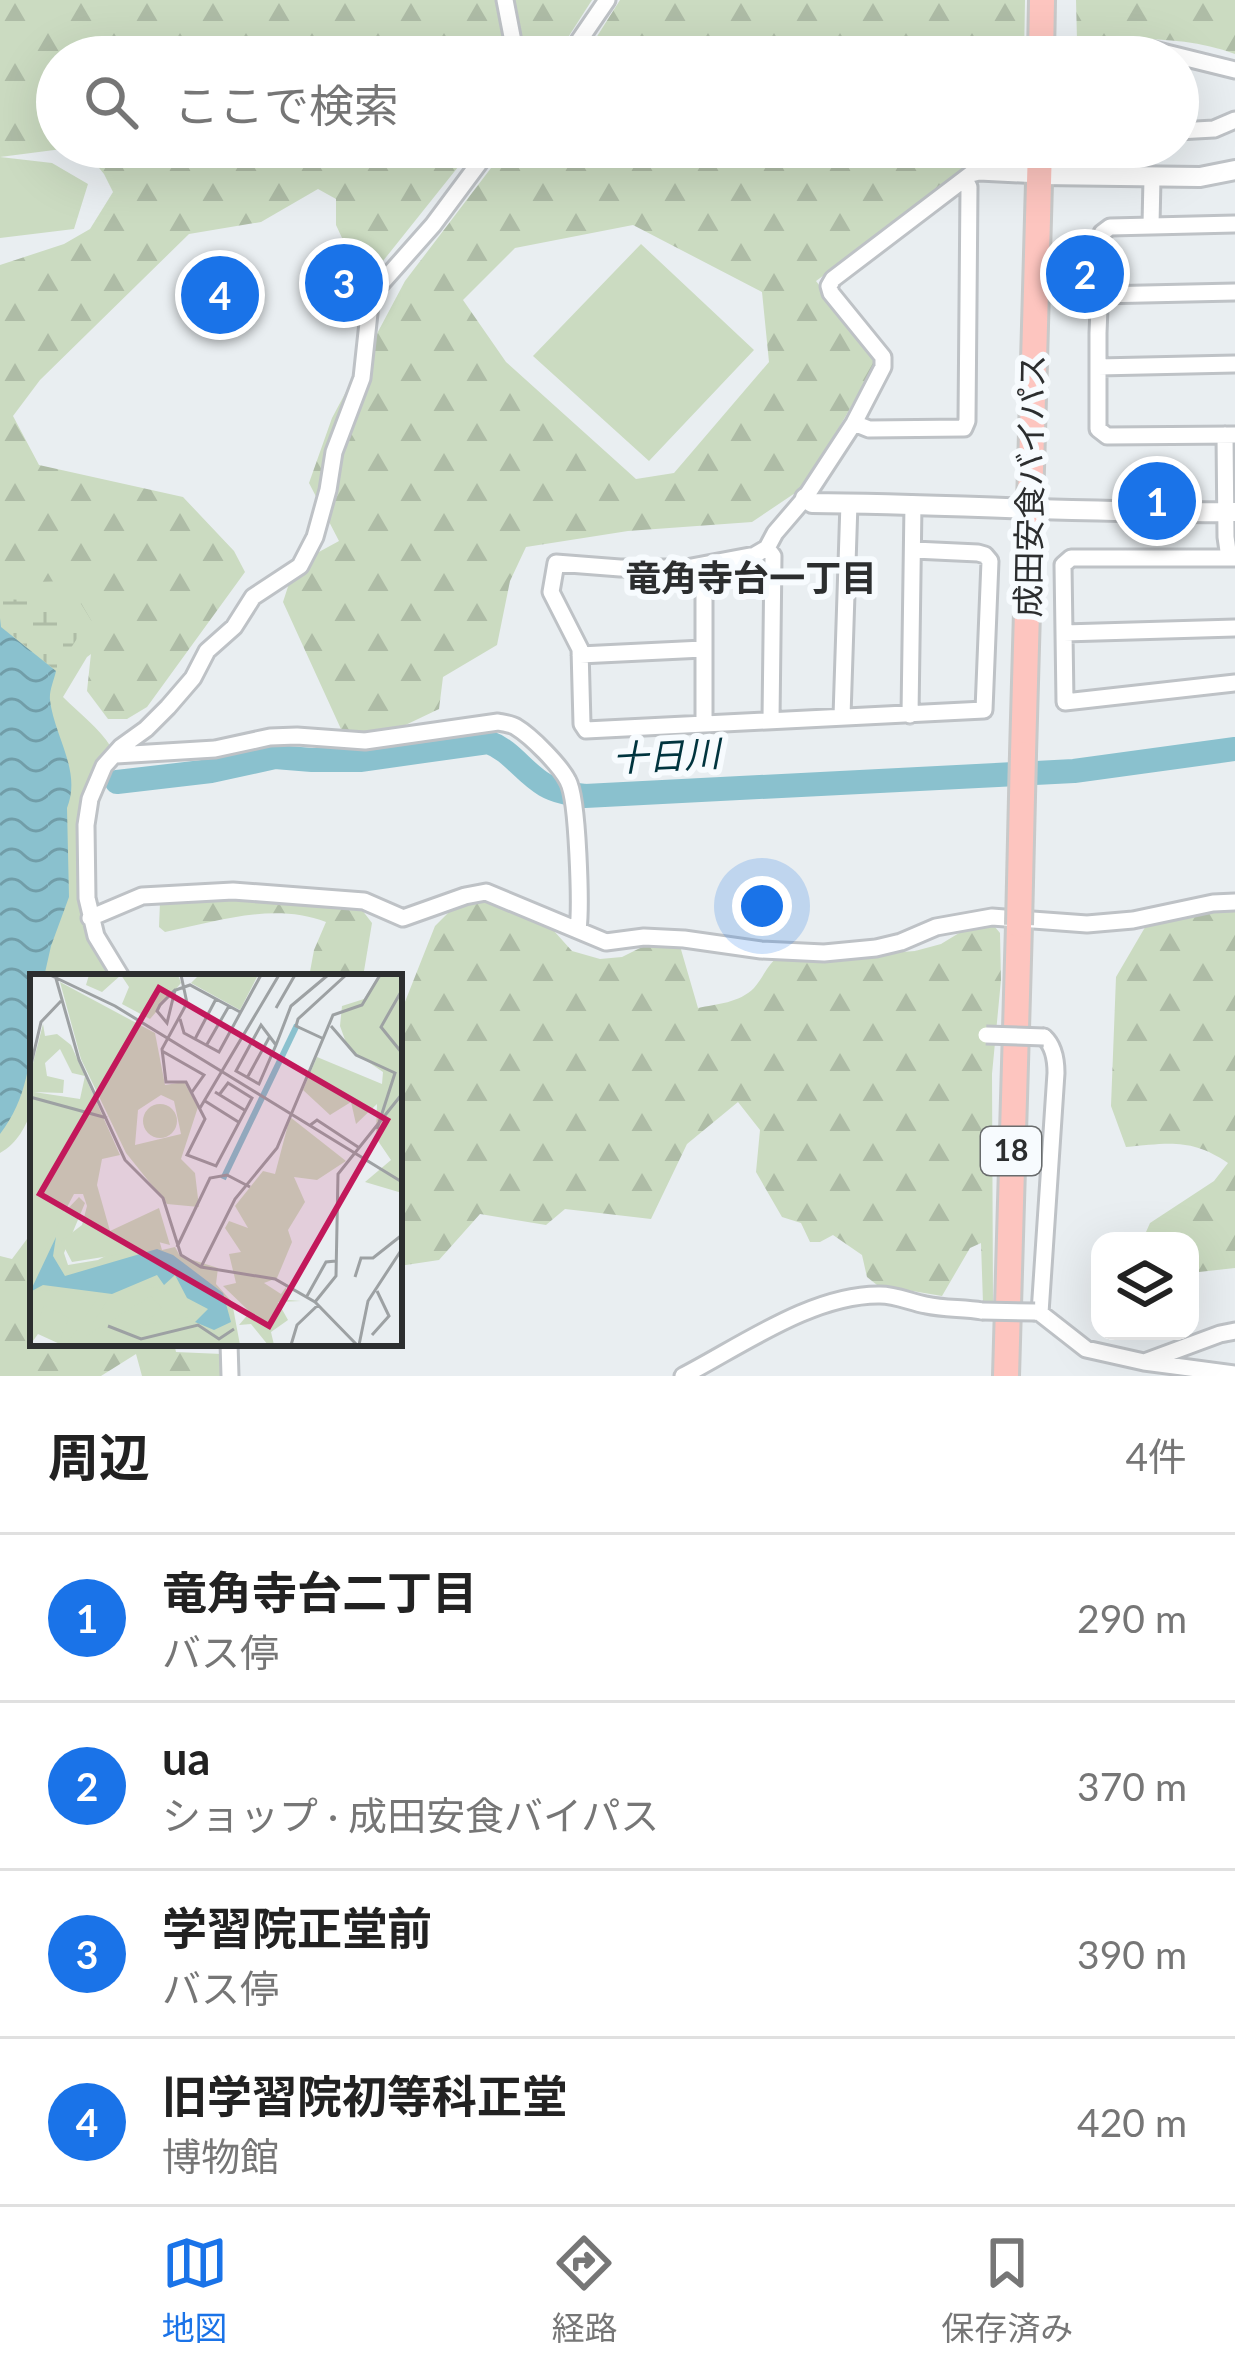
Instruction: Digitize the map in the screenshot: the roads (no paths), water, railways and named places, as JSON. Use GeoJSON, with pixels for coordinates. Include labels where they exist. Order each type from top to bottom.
{"type":"FeatureCollection","features":[{"type":"Feature","properties":{"kind":"main road"},"geometry":{"type":"LineString","coordinates":[[1041,36],[1042,0]]}},
{"type":"Feature","properties":{"kind":"main road","name":"成田安食バイパス"},"geometry":{"type":"LineString","coordinates":[[1006,1376],[1040,168]]}},
{"type":"Feature","properties":{"kind":"street"},"geometry":{"type":"LineString","coordinates":[[505,0],[512,36]]}},
{"type":"Feature","properties":{"kind":"street"},"geometry":{"type":"LineString","coordinates":[[582,36],[607,0]]}},
{"type":"Feature","properties":{"kind":"street"},"geometry":{"type":"LineString","coordinates":[[1199,61],[1235,70]]}},
{"type":"Feature","properties":{"kind":"street"},"geometry":{"type":"LineString","coordinates":[[1199,130],[1235,120]]}},
{"type":"Feature","properties":{"kind":"street"},"geometry":{"type":"LineString","coordinates":[[119,974],[96,935],[87,890],[86,825],[90,799],[104,766],[193,678],[207,652],[234,628],[253,597],[300,566],[315,538],[334,452],[362,378],[371,295],[475,168]]}},
{"type":"Feature","properties":{"kind":"street"},"geometry":{"type":"LineString","coordinates":[[914,550],[985,555],[992,569],[984,710],[586,730],[582,724],[580,649],[551,592],[556,563],[620,568],[704,566],[767,548],[805,498],[880,376],[883,357],[829,286],[833,279],[979,172],[1152,178],[1235,170]]}},
{"type":"Feature","properties":{"kind":"street"},"geometry":{"type":"LineString","coordinates":[[1151,225],[1152,178]]}},
{"type":"Feature","properties":{"kind":"street"},"geometry":{"type":"LineString","coordinates":[[854,423],[869,429],[964,428],[969,188],[965,179]]}},
{"type":"Feature","properties":{"kind":"street"},"geometry":{"type":"LineString","coordinates":[[1235,224],[1110,227],[1102,233],[1098,367],[1098,429],[1107,436],[1230,435],[1232,558],[1071,558],[1063,565],[1065,702],[1235,682]]}},
{"type":"Feature","properties":{"kind":"street"},"geometry":{"type":"LineString","coordinates":[[1099,295],[1235,292]]}},
{"type":"Feature","properties":{"kind":"street"},"geometry":{"type":"LineString","coordinates":[[1098,367],[1235,364]]}},
{"type":"Feature","properties":{"kind":"street"},"geometry":{"type":"LineString","coordinates":[[805,498],[812,503],[1230,512]]}},
{"type":"Feature","properties":{"kind":"street"},"geometry":{"type":"LineString","coordinates":[[842,716],[849,503]]}},
{"type":"Feature","properties":{"kind":"street"},"geometry":{"type":"LineString","coordinates":[[910,715],[913,504]]}},
{"type":"Feature","properties":{"kind":"street"},"geometry":{"type":"LineString","coordinates":[[767,548],[772,556],[771,719]]}},
{"type":"Feature","properties":{"kind":"street"},"geometry":{"type":"LineString","coordinates":[[704,566],[704,723]]}},
{"type":"Feature","properties":{"kind":"street"},"geometry":{"type":"LineString","coordinates":[[1064,633],[1235,628]]}},
{"type":"Feature","properties":{"kind":"street"},"geometry":{"type":"LineString","coordinates":[[580,655],[703,649]]}},
{"type":"Feature","properties":{"kind":"street"},"geometry":{"type":"LineString","coordinates":[[116,754],[215,749],[270,737],[365,741],[498,722],[514,725],[568,779],[573,793],[578,930]]}},
{"type":"Feature","properties":{"kind":"street"},"geometry":{"type":"LineString","coordinates":[[91,918],[142,896],[233,891],[364,901],[403,918],[486,892],[606,942],[644,937],[824,952],[876,948],[948,924],[992,917],[1087,924],[1235,902]]}},
{"type":"Feature","properties":{"kind":"street"},"geometry":{"type":"LineString","coordinates":[[986,1034],[1044,1037],[1052,1048],[1056,1072],[1038,1313]]}},
{"type":"Feature","properties":{"kind":"street"},"geometry":{"type":"LineString","coordinates":[[683,1376],[795,1315],[878,1295],[930,1306],[1038,1313],[1086,1349],[1235,1375]]}},
{"type":"Feature","properties":{"kind":"street"},"geometry":{"type":"LineString","coordinates":[[1144,1362],[1235,1331]]}},
{"type":"Feature","properties":{"kind":"street"},"geometry":{"type":"LineString","coordinates":[[229,1346],[230,1376]]}},
{"type":"Feature","properties":{"kind":"water"},"geometry":{"type":"Polygon","coordinates":[[[0,618],[1,627],[56,671],[50,700],[69,767],[71,794],[67,808],[69,897],[45,974],[30,974],[26,1079],[0,1134],[0,618]]]}},
{"type":"Feature","properties":{"kind":"waterway","name":"十日川"},"geometry":{"type":"LineString","coordinates":[[117,782],[211,771],[275,757],[360,760],[488,742],[545,785],[585,796],[1074,771],[1235,749]]}},
{"type":"Feature","properties":{"kind":"place","name":"ua"},"geometry":{"type":"Point","coordinates":[1085,274]}},
{"type":"Feature","properties":{"kind":"place","name":"学習院正堂前"},"geometry":{"type":"Point","coordinates":[344,283]}},
{"type":"Feature","properties":{"kind":"place","name":"旧学習院初等科正堂"},"geometry":{"type":"Point","coordinates":[220,295]}},
{"type":"Feature","properties":{"kind":"place","name":"竜角寺台二丁目"},"geometry":{"type":"Point","coordinates":[1157,501]}},
{"type":"Feature","properties":{"kind":"district","name":"竜角寺台一丁目"},"geometry":{"type":"Point","coordinates":[751,578]}}]}
